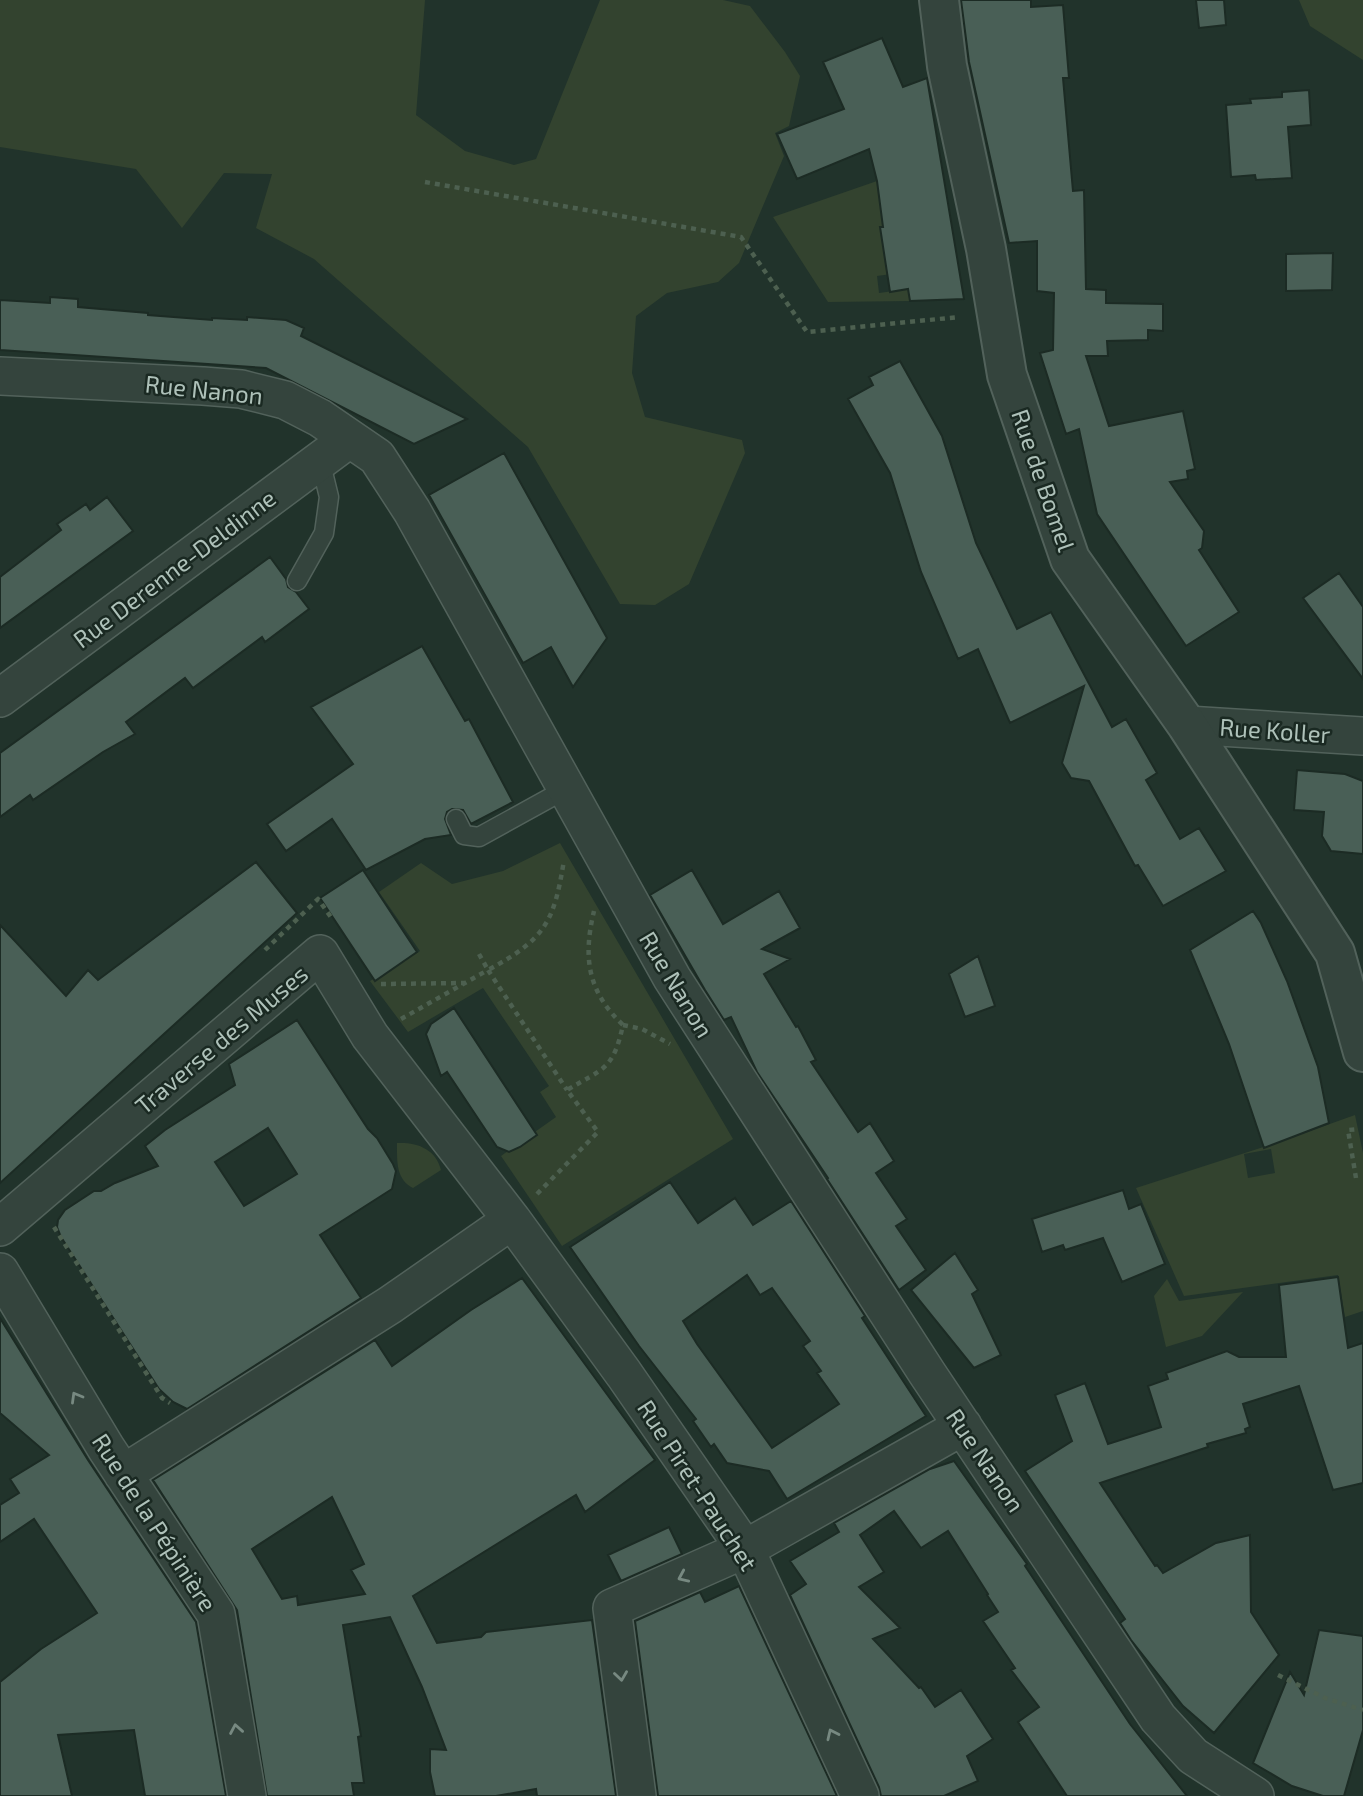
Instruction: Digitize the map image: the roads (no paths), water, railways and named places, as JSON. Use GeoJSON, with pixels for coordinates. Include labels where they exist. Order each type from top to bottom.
{"type":"FeatureCollection","features":[{"type":"Feature","properties":{"kind":"street","name":"Rue de Bomel"},"geometry":{"type":"LineString","coordinates":[[939,0],[947,66],[986,249],[1007,375],[1070,559],[1187,725],[1335,953],[1363,1052]]}},
{"type":"Feature","properties":{"kind":"street","name":"Rue Nanon"},"geometry":{"type":"LineString","coordinates":[[0,376],[241,389],[285,400],[320,418],[377,457],[411,511],[671,978],[963,1426],[1158,1718],[1193,1756],[1255,1796]]}},
{"type":"Feature","properties":{"kind":"street","name":"Rue Derenne-Deldinne"},"geometry":{"type":"LineString","coordinates":[[0,698],[349,439]]}},
{"type":"Feature","properties":{"kind":"street","name":"Rue Koller"},"geometry":{"type":"LineString","coordinates":[[1187,725],[1363,736]]}},
{"type":"Feature","properties":{"kind":"street","name":"Traverse des Muses"},"geometry":{"type":"LineString","coordinates":[[0,1227],[320,954],[370,1036],[545,1267]]}},
{"type":"Feature","properties":{"kind":"street"},"geometry":{"type":"LineString","coordinates":[[124,1474],[390,1305],[512,1220]]}},
{"type":"Feature","properties":{"kind":"street","name":"Rue Piret-Pauchet"},"geometry":{"type":"LineString","coordinates":[[545,1267],[624,1374],[746,1549],[860,1796]]}},
{"type":"Feature","properties":{"kind":"street","name":"Rue de la Pépinière"},"geometry":{"type":"LineString","coordinates":[[0,1272],[124,1474],[216,1614],[247,1796]]}},
{"type":"Feature","properties":{"kind":"street"},"geometry":{"type":"LineString","coordinates":[[637,1796],[612,1608],[746,1549],[963,1426]]}},
{"type":"Feature","properties":{"kind":"lane"},"geometry":{"type":"LineString","coordinates":[[297,581],[324,533],[329,497],[320,460]]}},
{"type":"Feature","properties":{"kind":"lane"},"geometry":{"type":"LineString","coordinates":[[456,819],[464,835],[479,837],[573,802]]}}]}
